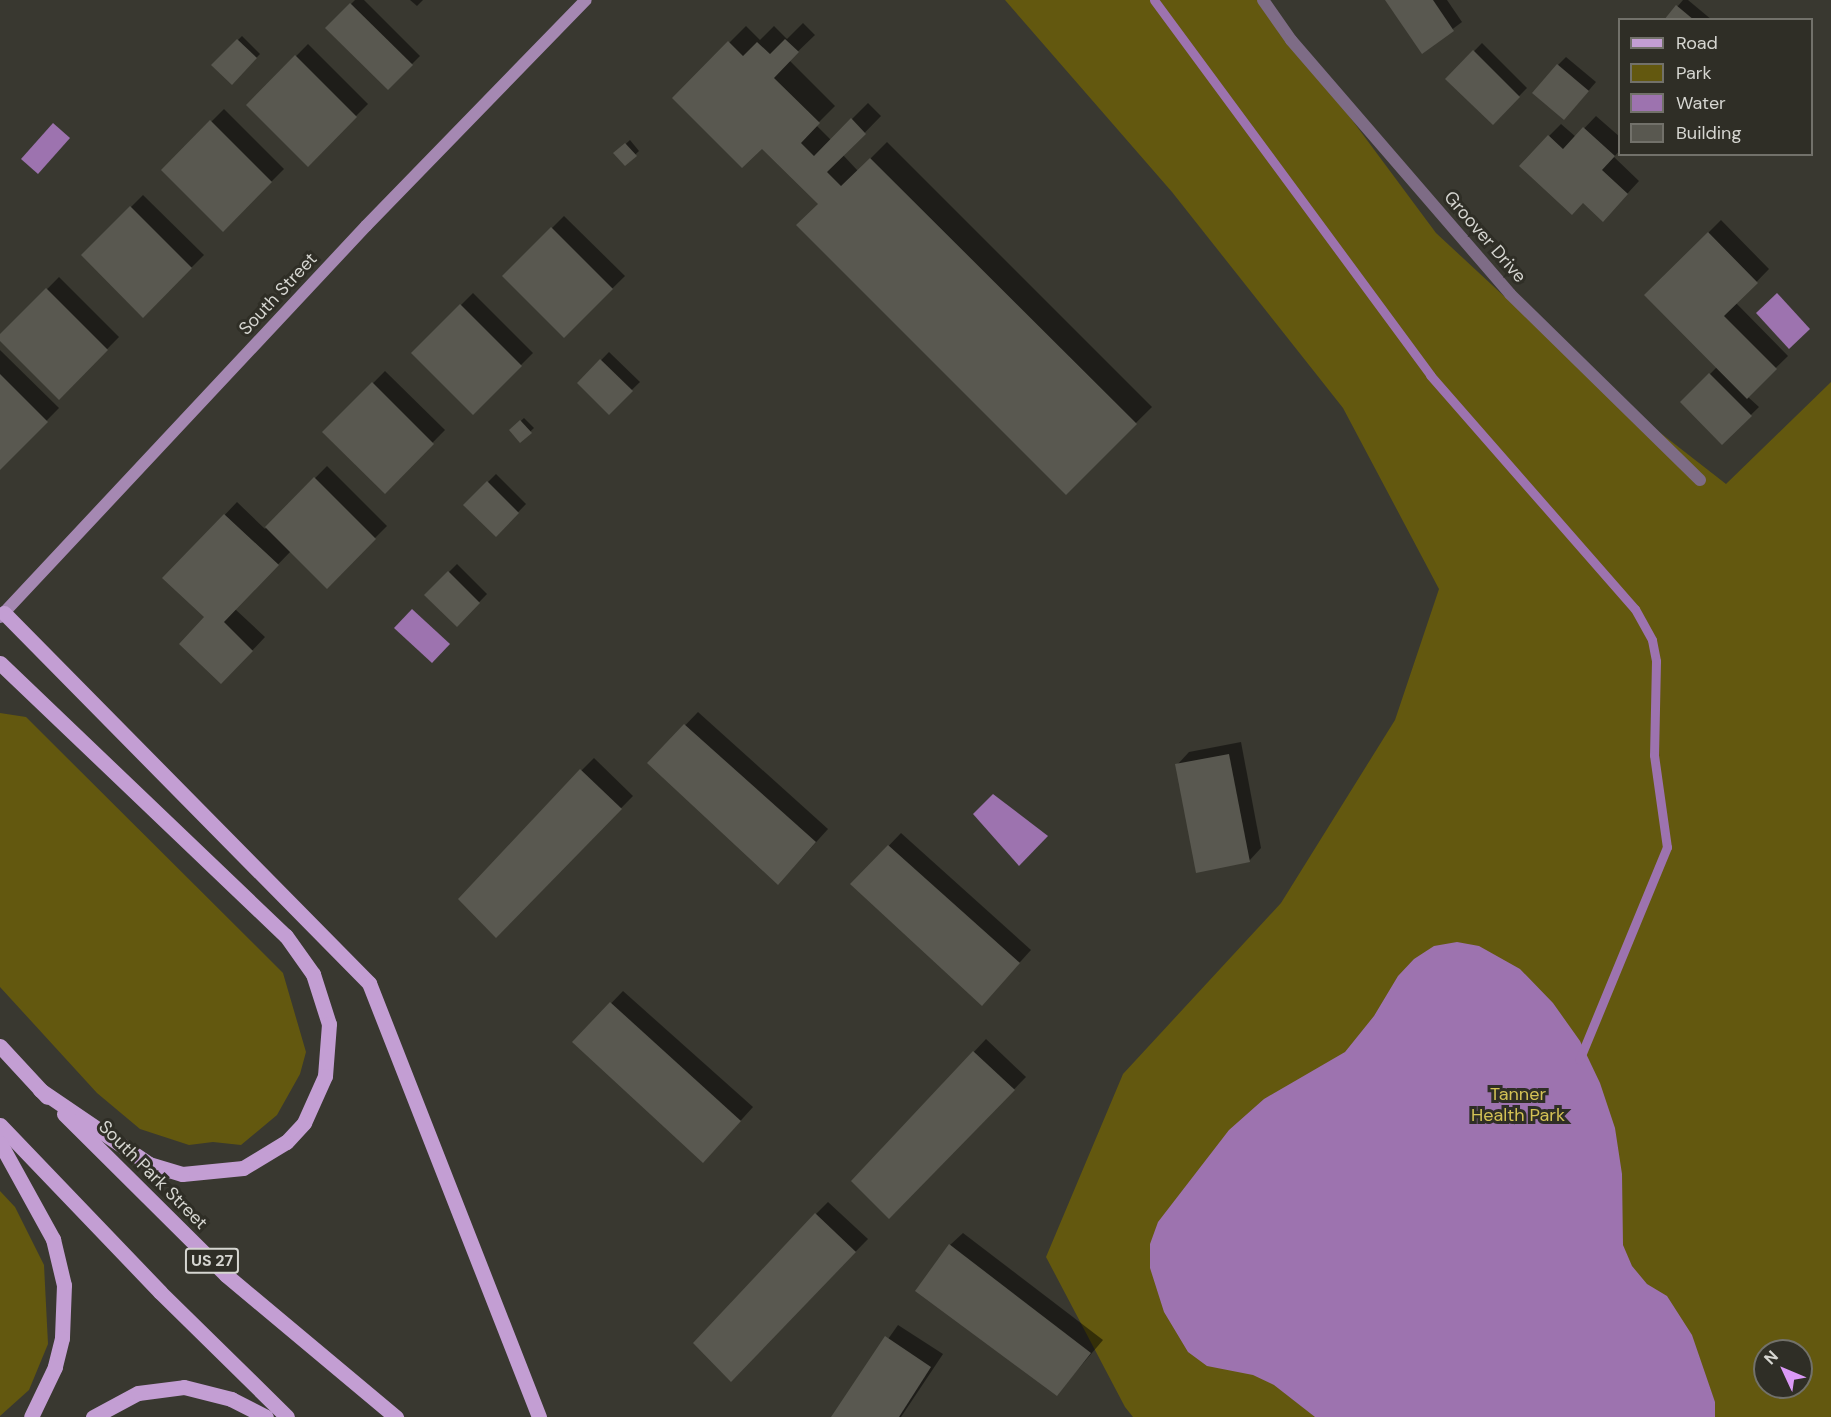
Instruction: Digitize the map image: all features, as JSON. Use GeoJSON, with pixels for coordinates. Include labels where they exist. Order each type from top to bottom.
{"type":"FeatureCollection","features":[{"type":"Feature","properties":{"kind":"main road"},"geometry":{"type":"LineString","coordinates":[[2,615],[369,983],[492,1305],[539,1417]]}},
{"type":"Feature","properties":{"kind":"main road"},"geometry":{"type":"LineString","coordinates":[[0,663],[286,936],[313,974],[329,1024],[325,1076],[304,1123],[286,1142],[243,1168],[182,1174],[149,1164],[40,1090]]}},
{"type":"Feature","properties":{"kind":"main road","name":"South Park Street"},"geometry":{"type":"LineString","coordinates":[[0,1046],[40,1090],[226,1275],[396,1417]]}},
{"type":"Feature","properties":{"kind":"main road"},"geometry":{"type":"LineString","coordinates":[[0,1125],[160,1292],[287,1417]]}},
{"type":"Feature","properties":{"kind":"main road"},"geometry":{"type":"LineString","coordinates":[[0,1143],[53,1239],[64,1285],[65,1308],[58,1357],[45,1395],[31,1417]]}},
{"type":"Feature","properties":{"kind":"main road"},"geometry":{"type":"LineString","coordinates":[[93,1417],[138,1393],[184,1388],[231,1400],[266,1417]]}},
{"type":"Feature","properties":{"kind":"street","name":"South Street"},"geometry":{"type":"LineString","coordinates":[[2,615],[366,226],[586,0]]}},
{"type":"Feature","properties":{"kind":"street","name":"Groover Drive"},"geometry":{"type":"LineString","coordinates":[[1263,0],[1291,40],[1510,294],[1700,480]]}},
{"type":"Feature","properties":{"kind":"green space","name":"Tanner Health Park"},"geometry":{"type":"Polygon","coordinates":[[[1005,0],[1263,0],[1436,233],[1604,389],[1726,484],[1831,382],[1831,1417],[1133,1417],[1125,1407],[1046,1257],[1123,1074],[1281,903],[1395,720],[1439,589],[1343,408],[1172,192],[1005,0]]]}},
{"type":"Feature","properties":{"kind":"green space"},"geometry":{"type":"Polygon","coordinates":[[[0,713],[26,717],[283,973],[306,1052],[300,1074],[277,1115],[241,1145],[213,1142],[189,1145],[140,1129],[97,1093],[0,987],[0,713]]]}},
{"type":"Feature","properties":{"kind":"green space"},"geometry":{"type":"Polygon","coordinates":[[[0,1191],[15,1207],[44,1265],[48,1344],[29,1390],[0,1416],[0,1191]]]}},
{"type":"Feature","properties":{"kind":"water"},"geometry":{"type":"Polygon","coordinates":[[[53,123],[70,138],[38,174],[21,159],[53,123]]]}},
{"type":"Feature","properties":{"kind":"water"},"geometry":{"type":"Polygon","coordinates":[[[1777,293],[1810,329],[1789,349],[1756,313],[1777,293]]]}},
{"type":"Feature","properties":{"kind":"water"},"geometry":{"type":"Polygon","coordinates":[[[412,609],[450,644],[432,663],[394,628],[412,609]]]}},
{"type":"Feature","properties":{"kind":"water"},"geometry":{"type":"Polygon","coordinates":[[[993,794],[1048,836],[1019,866],[973,814],[993,794]]]}},
{"type":"Feature","properties":{"kind":"water"},"geometry":{"type":"Polygon","coordinates":[[[1457,942],[1479,946],[1520,969],[1553,1003],[1580,1041],[1600,1083],[1615,1128],[1622,1174],[1623,1245],[1632,1266],[1647,1284],[1667,1296],[1692,1335],[1715,1402],[1715,1417],[1315,1417],[1274,1385],[1253,1375],[1207,1366],[1188,1352],[1164,1312],[1150,1268],[1150,1244],[1158,1222],[1229,1130],[1264,1099],[1345,1052],[1374,1016],[1398,976],[1414,959],[1434,946],[1457,942]]]}},
{"type":"Feature","properties":{"kind":"building"},"geometry":{"type":"Polygon","coordinates":[[[1385,0],[1433,0],[1454,31],[1422,54],[1385,0]]]}},
{"type":"Feature","properties":{"kind":"building"},"geometry":{"type":"Polygon","coordinates":[[[350,3],[413,65],[388,90],[325,28],[350,3]]]}},
{"type":"Feature","properties":{"kind":"building"},"geometry":{"type":"Polygon","coordinates":[[[1676,5],[1692,18],[1666,18],[1676,5]]]}},
{"type":"Feature","properties":{"kind":"building"},"geometry":{"type":"Polygon","coordinates":[[[237,39],[257,58],[232,85],[211,65],[237,39]]]}},
{"type":"Feature","properties":{"kind":"building"},"geometry":{"type":"Polygon","coordinates":[[[785,39],[799,52],[774,78],[820,123],[801,143],[814,156],[851,118],[866,134],[827,172],[841,186],[870,158],[1137,424],[1066,495],[796,225],[818,204],[762,149],[742,168],[672,98],[728,41],[743,56],[757,42],[770,54],[785,39]]]}},
{"type":"Feature","properties":{"kind":"building"},"geometry":{"type":"Polygon","coordinates":[[[1473,50],[1520,97],[1493,125],[1445,79],[1473,50]]]}},
{"type":"Feature","properties":{"kind":"building"},"geometry":{"type":"Polygon","coordinates":[[[295,55],[357,117],[308,167],[246,105],[295,55]]]}},
{"type":"Feature","properties":{"kind":"building"},"geometry":{"type":"Polygon","coordinates":[[[1557,64],[1589,91],[1564,120],[1532,93],[1557,64]]]}},
{"type":"Feature","properties":{"kind":"building"},"geometry":{"type":"Polygon","coordinates":[[[210,120],[272,182],[223,232],[161,170],[210,120]]]}},
{"type":"Feature","properties":{"kind":"building"},"geometry":{"type":"Polygon","coordinates":[[[1583,127],[1615,156],[1602,170],[1628,194],[1603,222],[1583,203],[1572,215],[1519,166],[1548,135],[1563,149],[1583,127]]]}},
{"type":"Feature","properties":{"kind":"building"},"geometry":{"type":"Polygon","coordinates":[[[625,143],[637,156],[625,166],[613,153],[625,143]]]}},
{"type":"Feature","properties":{"kind":"building"},"geometry":{"type":"Polygon","coordinates":[[[130,206],[192,268],[143,318],[81,255],[130,206]]]}},
{"type":"Feature","properties":{"kind":"building"},"geometry":{"type":"Polygon","coordinates":[[[551,227],[613,289],[564,338],[502,276],[551,227]]]}},
{"type":"Feature","properties":{"kind":"building"},"geometry":{"type":"Polygon","coordinates":[[[1708,232],[1758,283],[1724,316],[1777,369],[1747,399],[1644,295],[1708,232]]]}},
{"type":"Feature","properties":{"kind":"building"},"geometry":{"type":"Polygon","coordinates":[[[46,288],[108,350],[59,400],[0,341],[0,334],[46,288]]]}},
{"type":"Feature","properties":{"kind":"building"},"geometry":{"type":"Polygon","coordinates":[[[460,304],[522,366],[473,415],[411,353],[460,304]]]}},
{"type":"Feature","properties":{"kind":"building"},"geometry":{"type":"Polygon","coordinates":[[[600,359],[633,391],[609,415],[577,383],[600,359]]]}},
{"type":"Feature","properties":{"kind":"building"},"geometry":{"type":"Polygon","coordinates":[[[1709,373],[1752,416],[1722,445],[1680,402],[1709,373]]]}},
{"type":"Feature","properties":{"kind":"building"},"geometry":{"type":"Polygon","coordinates":[[[0,374],[48,422],[0,470],[0,374]]]}},
{"type":"Feature","properties":{"kind":"building"},"geometry":{"type":"Polygon","coordinates":[[[372,382],[434,444],[385,494],[322,432],[372,382]]]}},
{"type":"Feature","properties":{"kind":"building"},"geometry":{"type":"Polygon","coordinates":[[[520,420],[532,433],[520,443],[509,430],[520,420]]]}},
{"type":"Feature","properties":{"kind":"building"},"geometry":{"type":"Polygon","coordinates":[[[314,477],[376,539],[327,589],[265,527],[314,477]]]}},
{"type":"Feature","properties":{"kind":"building"},"geometry":{"type":"Polygon","coordinates":[[[487,481],[519,513],[496,537],[463,505],[487,481]]]}},
{"type":"Feature","properties":{"kind":"building"},"geometry":{"type":"Polygon","coordinates":[[[224,514],[279,565],[224,622],[253,651],[221,684],[179,644],[204,617],[162,578],[224,514]]]}},
{"type":"Feature","properties":{"kind":"building"},"geometry":{"type":"Polygon","coordinates":[[[448,571],[480,603],[457,627],[424,595],[448,571]]]}},
{"type":"Feature","properties":{"kind":"building"},"geometry":{"type":"Polygon","coordinates":[[[684,724],[816,842],[778,885],[647,763],[684,724]]]}},
{"type":"Feature","properties":{"kind":"building"},"geometry":{"type":"Polygon","coordinates":[[[1229,754],[1250,862],[1196,873],[1175,764],[1229,754]]]}},
{"type":"Feature","properties":{"kind":"building"},"geometry":{"type":"Polygon","coordinates":[[[580,769],[622,809],[496,938],[458,899],[580,769]]]}},
{"type":"Feature","properties":{"kind":"building"},"geometry":{"type":"Polygon","coordinates":[[[888,845],[1020,963],[982,1006],[850,884],[888,845]]]}},
{"type":"Feature","properties":{"kind":"building"},"geometry":{"type":"Polygon","coordinates":[[[610,1002],[741,1121],[703,1163],[572,1042],[610,1002]]]}},
{"type":"Feature","properties":{"kind":"building"},"geometry":{"type":"Polygon","coordinates":[[[973,1051],[1015,1090],[889,1219],[851,1181],[973,1051]]]}},
{"type":"Feature","properties":{"kind":"building"},"geometry":{"type":"Polygon","coordinates":[[[815,1213],[856,1252],[731,1382],[693,1343],[815,1213]]]}},
{"type":"Feature","properties":{"kind":"building"},"geometry":{"type":"Polygon","coordinates":[[[949,1244],[1091,1353],[1057,1396],[915,1291],[949,1244]]]}},
{"type":"Feature","properties":{"kind":"building"},"geometry":{"type":"Polygon","coordinates":[[[885,1336],[931,1367],[899,1417],[831,1417],[885,1336]]]}},
{"type":"Feature","properties":{"kind":"waterway"},"geometry":{"type":"LineString","coordinates":[[1154,0],[1430,375],[1635,609],[1652,640],[1656,661],[1654,755],[1667,847],[1579,1060]]}}]}
